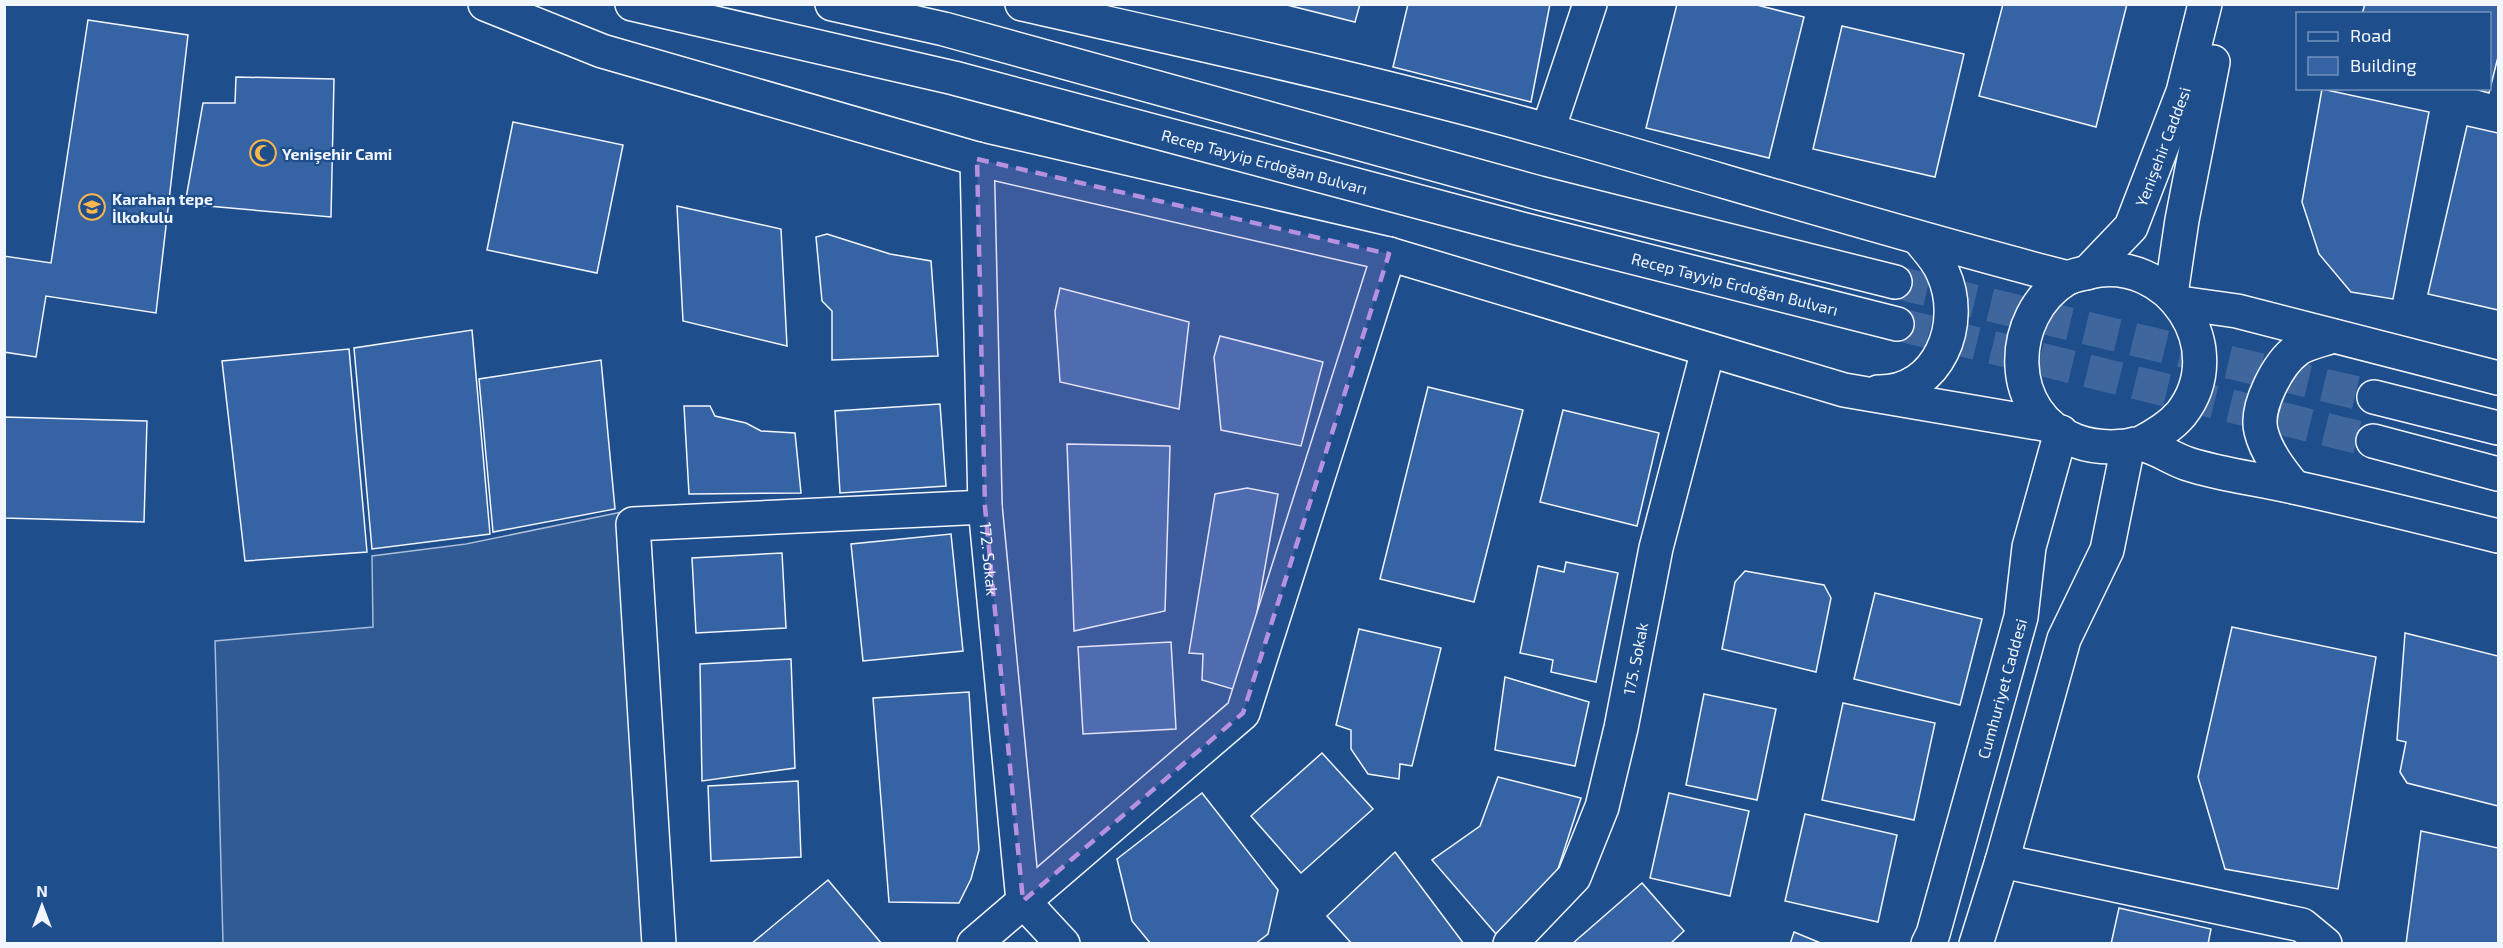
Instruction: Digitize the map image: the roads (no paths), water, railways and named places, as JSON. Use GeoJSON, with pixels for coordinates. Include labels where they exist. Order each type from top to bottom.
{"type":"FeatureCollection","features":[{"type":"Feature","properties":{"kind":"main road"},"geometry":{"type":"LineString","coordinates":[[485,4],[602,51],[977,159],[1389,254],[1844,390],[2055,429]]}},
{"type":"Feature","properties":{"kind":"main road","name":"Recep Tayyip Erdoğan Bulvarı"},"geometry":{"type":"LineString","coordinates":[[632,4],[954,78],[1510,226],[1897,324]]}},
{"type":"Feature","properties":{"kind":"main road"},"geometry":{"type":"LineString","coordinates":[[832,4],[944,29],[1539,194],[1895,282]]}},
{"type":"Feature","properties":{"kind":"main road"},"geometry":{"type":"LineString","coordinates":[[1022,4],[1269,59],[1548,130],[1919,239],[2078,275]]}},
{"type":"Feature","properties":{"kind":"main road"},"geometry":{"type":"LineString","coordinates":[[1548,130],[1590,4]]}},
{"type":"Feature","properties":{"kind":"main road","name":"Yenişehir Caddesi"},"geometry":{"type":"LineString","coordinates":[[2078,275],[2131,227],[2183,92],[2205,4]]}},
{"type":"Feature","properties":{"kind":"main road","name":"Yenişehir Caddesi"},"geometry":{"type":"LineString","coordinates":[[2176,299],[2207,86],[2227,4]]}},
{"type":"Feature","properties":{"kind":"main road","name":"172. Sokak"},"geometry":{"type":"LineString","coordinates":[[977,159],[985,507],[1023,901]]}},
{"type":"Feature","properties":{"kind":"main road"},"geometry":{"type":"LineString","coordinates":[[1844,390],[1882,393],[1917,384],[1934,369],[1943,353],[1951,324],[1950,294],[1944,273],[1919,239]]}},
{"type":"Feature","properties":{"kind":"main road"},"geometry":{"type":"LineString","coordinates":[[974,944],[1243,713],[1389,254]]}},
{"type":"Feature","properties":{"kind":"main road"},"geometry":{"type":"LineString","coordinates":[[2102,269],[2131,271],[2158,283],[2176,299],[2194,329],[2200,357],[2195,387],[2181,413],[2160,434],[2134,445],[2103,448],[2074,441],[2055,429],[2031,402],[2021,374],[2021,345],[2030,317],[2048,294],[2078,275],[2102,269]]}},
{"type":"Feature","properties":{"kind":"main road"},"geometry":{"type":"LineString","coordinates":[[2176,299],[2237,311],[2499,378]]}},
{"type":"Feature","properties":{"kind":"main road"},"geometry":{"type":"LineString","coordinates":[[2294,487],[2278,467],[2260,430],[2264,398],[2280,368],[2298,349],[2333,336]]}},
{"type":"Feature","properties":{"kind":"main road","name":"175. Sokak"},"geometry":{"type":"LineString","coordinates":[[1510,944],[1574,877],[1602,807],[1621,728],[1656,548],[1708,350]]}},
{"type":"Feature","properties":{"kind":"main road"},"geometry":{"type":"LineString","coordinates":[[2374,397],[2499,428]]}},
{"type":"Feature","properties":{"kind":"main road","name":"Cumhuriyet Caddesi"},"geometry":{"type":"LineString","coordinates":[[1928,944],[1933,934],[2021,617],[2029,547],[2055,429]]}},
{"type":"Feature","properties":{"kind":"main road"},"geometry":{"type":"LineString","coordinates":[[2373,441],[2499,474]]}},
{"type":"Feature","properties":{"kind":"main road"},"geometry":{"type":"LineString","coordinates":[[2134,445],[2188,464],[2499,536]]}},
{"type":"Feature","properties":{"kind":"main road"},"geometry":{"type":"LineString","coordinates":[[1976,944],[2002,861],[2064,639],[2108,550],[2134,445]]}},
{"type":"Feature","properties":{"kind":"main road"},"geometry":{"type":"LineString","coordinates":[[659,944],[633,524],[985,507]]}},
{"type":"Feature","properties":{"kind":"main road"},"geometry":{"type":"LineString","coordinates":[[2002,861],[2302,925],[2325,944]]}},
{"type":"Feature","properties":{"kind":"main road"},"geometry":{"type":"LineString","coordinates":[[1023,901],[1063,944]]}},
{"type":"Feature","properties":{"kind":"tunnel"},"geometry":{"type":"LineString","coordinates":[[1895,282],[2374,397]]}},
{"type":"Feature","properties":{"kind":"tunnel"},"geometry":{"type":"LineString","coordinates":[[1897,324],[2373,441]]}},
{"type":"Feature","properties":{"kind":"place","name":"Yenişehir Cami"},"geometry":{"type":"Point","coordinates":[263,153]}},
{"type":"Feature","properties":{"kind":"place","name":"Karahan tepe İlkokulu"},"geometry":{"type":"Point","coordinates":[92,207]}}]}
